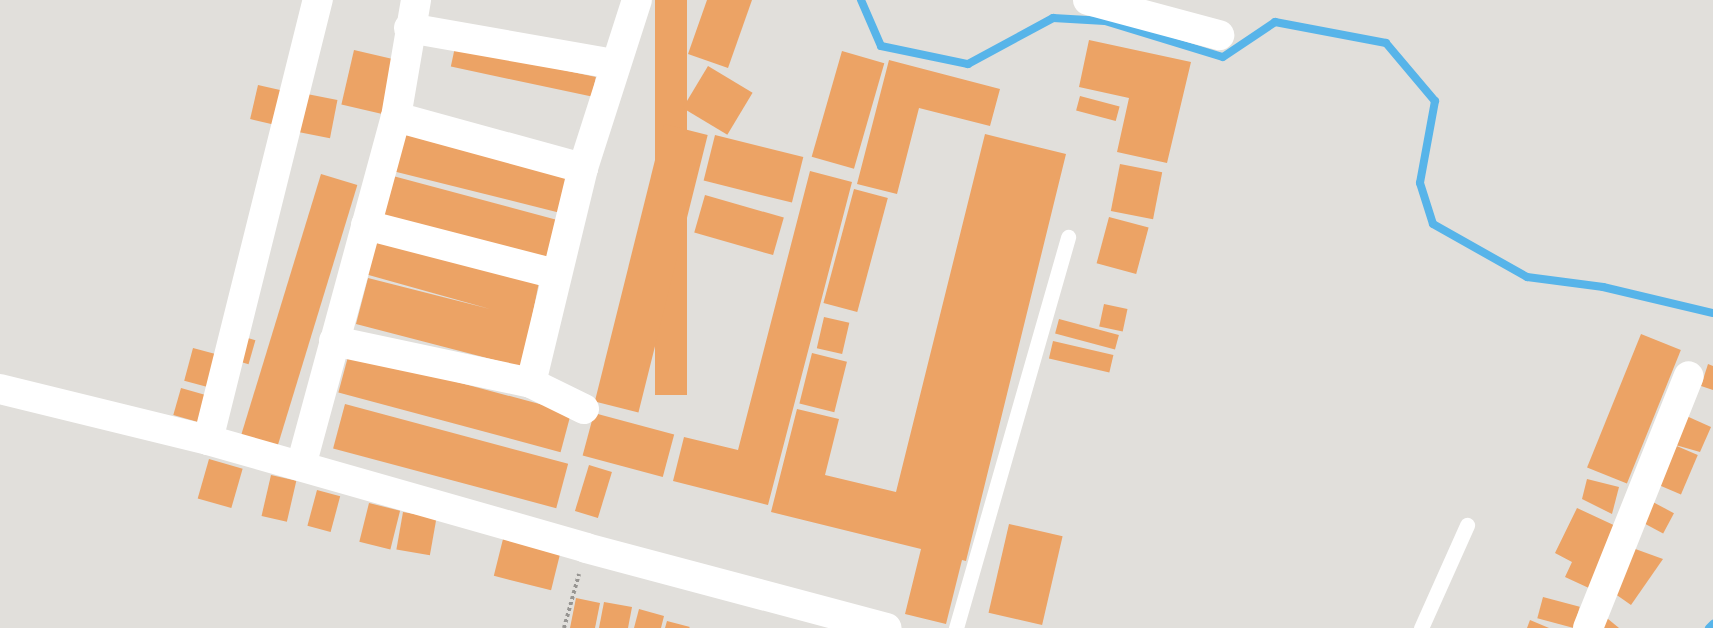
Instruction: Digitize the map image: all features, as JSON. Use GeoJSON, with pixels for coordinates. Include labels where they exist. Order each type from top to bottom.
{"type":"FeatureCollection","features":[{"type":"Feature","properties":{"kind":"street"},"geometry":{"type":"LineString","coordinates":[[208,440],[318,0]]}},
{"type":"Feature","properties":{"kind":"street"},"geometry":{"type":"LineString","coordinates":[[531,383],[583,168],[614,64],[637,0]]}},
{"type":"Feature","properties":{"kind":"street"},"geometry":{"type":"LineString","coordinates":[[1088,0],[1219,35]]}},
{"type":"Feature","properties":{"kind":"street"},"geometry":{"type":"LineString","coordinates":[[301,466],[396,117],[413,14],[614,64]]}},
{"type":"Feature","properties":{"kind":"street"},"geometry":{"type":"LineString","coordinates":[[396,117],[583,168]]}},
{"type":"Feature","properties":{"kind":"street"},"geometry":{"type":"LineString","coordinates":[[366,225],[556,274]]}},
{"type":"Feature","properties":{"kind":"street"},"geometry":{"type":"LineString","coordinates":[[334,341],[531,383],[584,409]]}},
{"type":"Feature","properties":{"kind":"street"},"geometry":{"type":"LineString","coordinates":[[1588,628],[1689,376]]}},
{"type":"Feature","properties":{"kind":"street"},"geometry":{"type":"LineString","coordinates":[[0,389],[208,440],[586,548],[887,628]]}},
{"type":"Feature","properties":{"kind":"lane"},"geometry":{"type":"LineString","coordinates":[[956,628],[1068,237]]}},
{"type":"Feature","properties":{"kind":"lane"},"geometry":{"type":"LineString","coordinates":[[1421,628],[1467,525]]}},
{"type":"Feature","properties":{"kind":"path"},"geometry":{"type":"LineString","coordinates":[[564,628],[586,548]]}},
{"type":"Feature","properties":{"kind":"building"},"geometry":{"type":"Polygon","coordinates":[[[655,0],[687,0],[687,395],[655,395],[655,0]]]}},
{"type":"Feature","properties":{"kind":"building"},"geometry":{"type":"Polygon","coordinates":[[[707,0],[752,0],[728,68],[688,54],[707,0]]]}},
{"type":"Feature","properties":{"kind":"building"},"geometry":{"type":"Polygon","coordinates":[[[1089,40],[1191,62],[1167,163],[1117,152],[1129,98],[1079,87],[1089,40]]]}},
{"type":"Feature","properties":{"kind":"building"},"geometry":{"type":"Polygon","coordinates":[[[455,47],[596,77],[592,97],[451,67],[455,47]]]}},
{"type":"Feature","properties":{"kind":"building"},"geometry":{"type":"Polygon","coordinates":[[[354,50],[396,60],[383,114],[341,105],[354,50]]]}},
{"type":"Feature","properties":{"kind":"building"},"geometry":{"type":"Polygon","coordinates":[[[842,51],[884,63],[854,169],[812,157],[842,51]]]}},
{"type":"Feature","properties":{"kind":"building"},"geometry":{"type":"Polygon","coordinates":[[[889,60],[1000,89],[990,126],[919,108],[897,194],[857,184],[889,60]]]}},
{"type":"Feature","properties":{"kind":"building"},"geometry":{"type":"Polygon","coordinates":[[[708,66],[753,93],[727,135],[683,108],[708,66]]]}},
{"type":"Feature","properties":{"kind":"building"},"geometry":{"type":"Polygon","coordinates":[[[258,85],[283,91],[275,125],[250,119],[258,85]]]}},
{"type":"Feature","properties":{"kind":"building"},"geometry":{"type":"Polygon","coordinates":[[[307,94],[337,100],[330,138],[300,132],[307,94]]]}},
{"type":"Feature","properties":{"kind":"building"},"geometry":{"type":"Polygon","coordinates":[[[1080,96],[1120,107],[1116,121],[1076,110],[1080,96]]]}},
{"type":"Feature","properties":{"kind":"building"},"geometry":{"type":"Polygon","coordinates":[[[664,124],[708,135],[638,412],[595,402],[664,124]]]}},
{"type":"Feature","properties":{"kind":"building"},"geometry":{"type":"Polygon","coordinates":[[[405,134],[569,175],[560,213],[396,172],[405,134]]]}},
{"type":"Feature","properties":{"kind":"building"},"geometry":{"type":"Polygon","coordinates":[[[985,134],[1066,154],[966,561],[962,560],[946,624],[905,614],[921,549],[771,512],[797,409],[839,419],[825,475],[896,492],[985,134]]]}},
{"type":"Feature","properties":{"kind":"building"},"geometry":{"type":"Polygon","coordinates":[[[715,135],[803,157],[792,203],[704,181],[715,135]]]}},
{"type":"Feature","properties":{"kind":"building"},"geometry":{"type":"Polygon","coordinates":[[[1120,164],[1162,172],[1153,219],[1111,211],[1120,164]]]}},
{"type":"Feature","properties":{"kind":"building"},"geometry":{"type":"Polygon","coordinates":[[[810,171],[852,182],[768,505],[673,481],[684,437],[738,450],[810,171]]]}},
{"type":"Feature","properties":{"kind":"building"},"geometry":{"type":"Polygon","coordinates":[[[321,174],[357,185],[277,447],[241,436],[321,174]]]}},
{"type":"Feature","properties":{"kind":"building"},"geometry":{"type":"Polygon","coordinates":[[[393,176],[559,221],[549,260],[382,216],[393,176]]]}},
{"type":"Feature","properties":{"kind":"building"},"geometry":{"type":"Polygon","coordinates":[[[854,189],[888,198],[857,312],[823,303],[854,189]]]}},
{"type":"Feature","properties":{"kind":"building"},"geometry":{"type":"Polygon","coordinates":[[[705,195],[784,218],[773,255],[694,232],[705,195]]]}},
{"type":"Feature","properties":{"kind":"building"},"geometry":{"type":"Polygon","coordinates":[[[1109,217],[1149,228],[1136,274],[1097,263],[1109,217]]]}},
{"type":"Feature","properties":{"kind":"building"},"geometry":{"type":"Polygon","coordinates":[[[375,237],[539,282],[522,367],[356,324],[368,278],[490,309],[365,274],[375,237]]]}},
{"type":"Feature","properties":{"kind":"building"},"geometry":{"type":"Polygon","coordinates":[[[1104,304],[1127,309],[1123,331],[1099,326],[1104,304]]]}},
{"type":"Feature","properties":{"kind":"building"},"geometry":{"type":"Polygon","coordinates":[[[824,317],[849,323],[842,354],[817,348],[824,317]]]}},
{"type":"Feature","properties":{"kind":"building"},"geometry":{"type":"Polygon","coordinates":[[[1059,319],[1119,335],[1115,350],[1055,333],[1059,319]]]}},
{"type":"Feature","properties":{"kind":"building"},"geometry":{"type":"Polygon","coordinates":[[[1641,334],[1681,350],[1627,484],[1587,468],[1641,334]]]}},
{"type":"Feature","properties":{"kind":"building"},"geometry":{"type":"Polygon","coordinates":[[[241,336],[255,340],[249,364],[234,360],[241,336]]]}},
{"type":"Feature","properties":{"kind":"building"},"geometry":{"type":"Polygon","coordinates":[[[1053,341],[1113,355],[1109,372],[1049,359],[1053,341]]]}},
{"type":"Feature","properties":{"kind":"building"},"geometry":{"type":"Polygon","coordinates":[[[193,348],[222,356],[213,389],[184,381],[193,348]]]}},
{"type":"Feature","properties":{"kind":"building"},"geometry":{"type":"Polygon","coordinates":[[[349,353],[571,413],[561,452],[338,393],[349,353]]]}},
{"type":"Feature","properties":{"kind":"building"},"geometry":{"type":"Polygon","coordinates":[[[812,353],[847,362],[834,412],[799,403],[812,353]]]}},
{"type":"Feature","properties":{"kind":"building"},"geometry":{"type":"Polygon","coordinates":[[[1708,364],[1713,366],[1713,390],[1701,386],[1708,364]]]}},
{"type":"Feature","properties":{"kind":"building"},"geometry":{"type":"Polygon","coordinates":[[[181,388],[212,397],[204,424],[173,415],[181,388]]]}},
{"type":"Feature","properties":{"kind":"building"},"geometry":{"type":"Polygon","coordinates":[[[345,404],[568,464],[556,508],[333,448],[345,404]]]}},
{"type":"Feature","properties":{"kind":"building"},"geometry":{"type":"Polygon","coordinates":[[[594,413],[674,434],[663,477],[583,456],[594,413]]]}},
{"type":"Feature","properties":{"kind":"building"},"geometry":{"type":"Polygon","coordinates":[[[1682,414],[1711,427],[1700,452],[1672,444],[1682,414]]]}},
{"type":"Feature","properties":{"kind":"building"},"geometry":{"type":"Polygon","coordinates":[[[1672,444],[1698,455],[1681,495],[1655,484],[1672,444]]]}},
{"type":"Feature","properties":{"kind":"building"},"geometry":{"type":"Polygon","coordinates":[[[209,459],[243,469],[231,508],[198,498],[209,459]]]}},
{"type":"Feature","properties":{"kind":"building"},"geometry":{"type":"Polygon","coordinates":[[[589,465],[612,472],[598,518],[575,511],[589,465]]]}},
{"type":"Feature","properties":{"kind":"building"},"geometry":{"type":"Polygon","coordinates":[[[271,475],[296,481],[287,522],[262,516],[271,475]]]}},
{"type":"Feature","properties":{"kind":"building"},"geometry":{"type":"Polygon","coordinates":[[[1587,479],[1619,487],[1612,514],[1582,499],[1587,479]]]}},
{"type":"Feature","properties":{"kind":"building"},"geometry":{"type":"Polygon","coordinates":[[[317,490],[340,496],[331,532],[307,526],[317,490]]]}},
{"type":"Feature","properties":{"kind":"building"},"geometry":{"type":"Polygon","coordinates":[[[1651,501],[1674,513],[1663,534],[1640,521],[1651,501]]]}},
{"type":"Feature","properties":{"kind":"building"},"geometry":{"type":"Polygon","coordinates":[[[369,503],[400,511],[390,550],[359,542],[369,503]]]}},
{"type":"Feature","properties":{"kind":"building"},"geometry":{"type":"Polygon","coordinates":[[[1577,508],[1620,528],[1591,589],[1565,577],[1572,562],[1555,553],[1577,508]]]}},
{"type":"Feature","properties":{"kind":"building"},"geometry":{"type":"Polygon","coordinates":[[[403,512],[436,518],[430,555],[396,549],[403,512]]]}},
{"type":"Feature","properties":{"kind":"building"},"geometry":{"type":"Polygon","coordinates":[[[1009,524],[1063,536],[1042,625],[989,613],[1009,524]]]}},
{"type":"Feature","properties":{"kind":"building"},"geometry":{"type":"Polygon","coordinates":[[[503,539],[560,553],[551,590],[494,576],[503,539]]]}},
{"type":"Feature","properties":{"kind":"building"},"geometry":{"type":"Polygon","coordinates":[[[1627,546],[1663,559],[1631,605],[1611,591],[1627,546]]]}},
{"type":"Feature","properties":{"kind":"building"},"geometry":{"type":"Polygon","coordinates":[[[1543,597],[1580,607],[1574,628],[1537,618],[1543,597]]]}},
{"type":"Feature","properties":{"kind":"building"},"geometry":{"type":"Polygon","coordinates":[[[576,598],[600,603],[595,628],[570,628],[576,598]]]}},
{"type":"Feature","properties":{"kind":"building"},"geometry":{"type":"Polygon","coordinates":[[[604,602],[632,607],[628,628],[599,628],[604,602]]]}},
{"type":"Feature","properties":{"kind":"building"},"geometry":{"type":"Polygon","coordinates":[[[639,609],[664,616],[661,628],[634,628],[639,609]]]}},
{"type":"Feature","properties":{"kind":"building"},"geometry":{"type":"Polygon","coordinates":[[[1602,614],[1619,628],[1597,628],[1602,614]]]}},
{"type":"Feature","properties":{"kind":"building"},"geometry":{"type":"Polygon","coordinates":[[[1530,620],[1549,628],[1527,628],[1530,620]]]}},
{"type":"Feature","properties":{"kind":"building"},"geometry":{"type":"Polygon","coordinates":[[[667,621],[690,627],[665,628],[667,621]]]}},
{"type":"Feature","properties":{"kind":"waterway"},"geometry":{"type":"LineString","coordinates":[[861,0],[881,46],[968,64],[1053,18],[1105,21],[1223,57],[1275,22],[1386,43],[1435,101],[1420,183],[1433,224],[1527,277],[1603,287],[1713,313]]}},
{"type":"Feature","properties":{"kind":"waterway"},"geometry":{"type":"LineString","coordinates":[[1709,628],[1713,624]]}}]}
